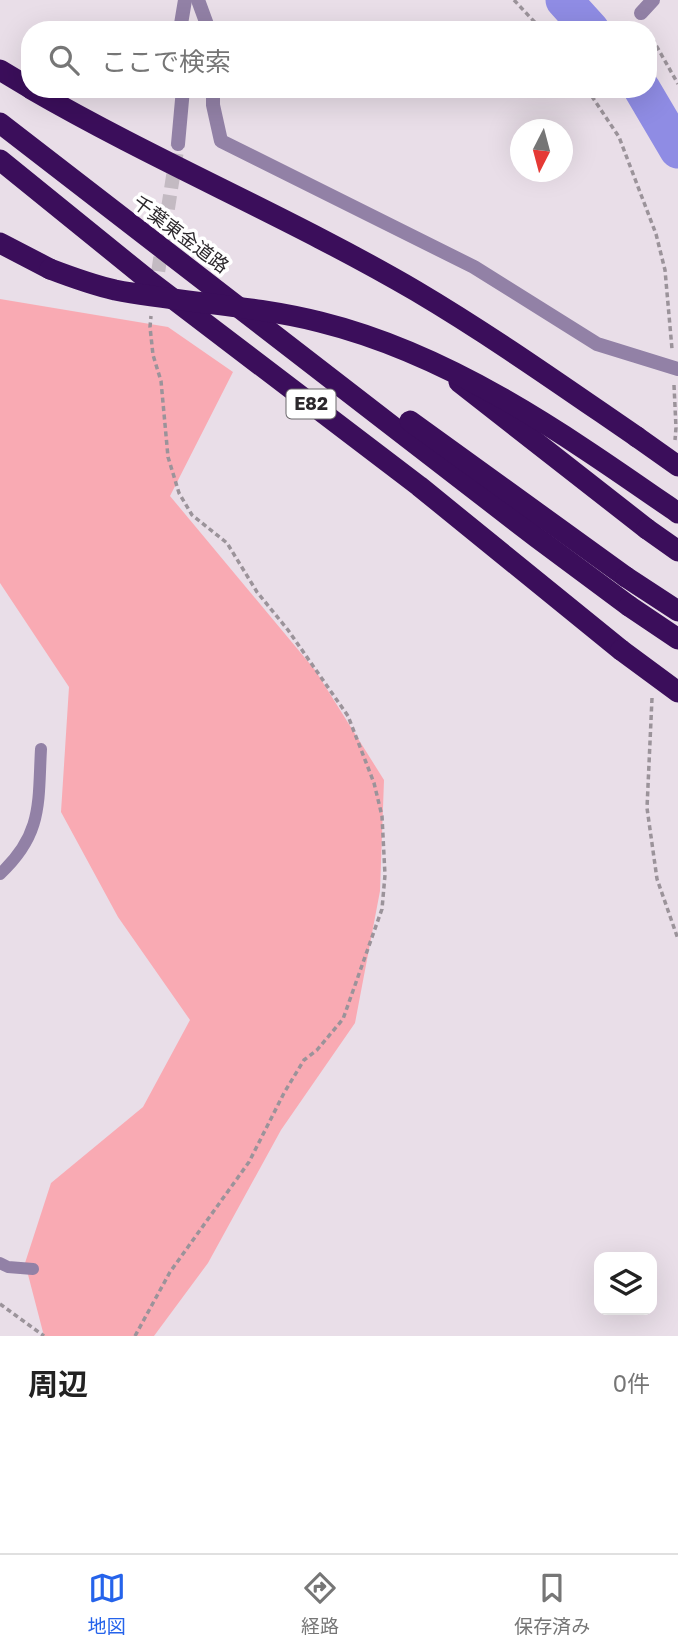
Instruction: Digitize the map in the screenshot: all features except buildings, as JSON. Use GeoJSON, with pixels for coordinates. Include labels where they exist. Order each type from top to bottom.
{"type":"FeatureCollection","features":[{"type":"Feature","properties":{"kind":"highway"},"geometry":{"type":"LineString","coordinates":[[0,70],[21,83]]}},
{"type":"Feature","properties":{"kind":"highway"},"geometry":{"type":"LineString","coordinates":[[46,98],[103,131],[284,220],[416,291],[528,362],[678,466]]}},
{"type":"Feature","properties":{"kind":"highway","name":"千葉東金道路"},"geometry":{"type":"LineString","coordinates":[[0,123],[335,380]]}},
{"type":"Feature","properties":{"kind":"highway","name":"E82"},"geometry":{"type":"LineString","coordinates":[[0,160],[147,279],[419,486],[621,650],[678,692]]}},
{"type":"Feature","properties":{"kind":"highway"},"geometry":{"type":"LineString","coordinates":[[0,243],[50,269],[115,290],[320,322],[361,334],[436,363],[516,406],[678,513]]}},
{"type":"Feature","properties":{"kind":"highway"},"geometry":{"type":"LineString","coordinates":[[436,363],[678,551]]}},
{"type":"Feature","properties":{"kind":"highway","name":"E82"},"geometry":{"type":"LineString","coordinates":[[335,380],[384,402],[626,577],[678,611]]}},
{"type":"Feature","properties":{"kind":"highway","name":"E82"},"geometry":{"type":"LineString","coordinates":[[335,380],[536,537],[678,639]]}},
{"type":"Feature","properties":{"kind":"street"},"geometry":{"type":"LineString","coordinates":[[182,21],[185,0]]}},
{"type":"Feature","properties":{"kind":"street"},"geometry":{"type":"LineString","coordinates":[[198,0],[206,21]]}},
{"type":"Feature","properties":{"kind":"street"},"geometry":{"type":"LineString","coordinates":[[641,13],[653,0]]}},
{"type":"Feature","properties":{"kind":"street"},"geometry":{"type":"LineString","coordinates":[[178,144],[182,98]]}},
{"type":"Feature","properties":{"kind":"street"},"geometry":{"type":"LineString","coordinates":[[213,98],[221,141],[474,267],[597,344],[675,367]]}},
{"type":"Feature","properties":{"kind":"lane"},"geometry":{"type":"LineString","coordinates":[[0,874],[22,851],[37,820],[41,749]]}},
{"type":"Feature","properties":{"kind":"lane"},"geometry":{"type":"LineString","coordinates":[[0,1263],[8,1267],[33,1269]]}},
{"type":"Feature","properties":{"kind":"path"},"geometry":{"type":"LineString","coordinates":[[514,0],[533,21]]}},
{"type":"Feature","properties":{"kind":"path"},"geometry":{"type":"LineString","coordinates":[[657,47],[678,84]]}},
{"type":"Feature","properties":{"kind":"path"},"geometry":{"type":"LineString","coordinates":[[593,98],[619,137],[656,234],[665,270],[675,367]]}},
{"type":"Feature","properties":{"kind":"path"},"geometry":{"type":"LineString","coordinates":[[135,1336],[170,1272],[249,1163],[303,1060],[317,1049],[343,1019],[382,909],[385,875],[382,816],[374,783],[348,716],[288,630],[257,592],[227,543],[192,515],[179,493],[168,457],[161,381],[153,355],[150,327],[152,315]]}},
{"type":"Feature","properties":{"kind":"path"},"geometry":{"type":"LineString","coordinates":[[0,1304],[44,1336]]}},
{"type":"Feature","properties":{"kind":"shaded area"},"geometry":{"type":"Polygon","coordinates":[[[0,299],[168,327],[233,372],[170,496],[315,670],[384,780],[380,891],[355,1023],[281,1130],[208,1263],[154,1336],[44,1336],[25,1263],[51,1183],[143,1107],[190,1020],[118,917],[61,812],[69,687],[0,583],[0,299]]]}},
{"type":"Feature","properties":{"kind":"waterway"},"geometry":{"type":"LineString","coordinates":[[564,0],[583,21]]}},
{"type":"Feature","properties":{"kind":"waterway"},"geometry":{"type":"LineString","coordinates":[[647,98],[678,150]]}},
{"type":"Feature","properties":{"kind":"tunnel"},"geometry":{"type":"LineString","coordinates":[[155,292],[178,144]]}}]}
